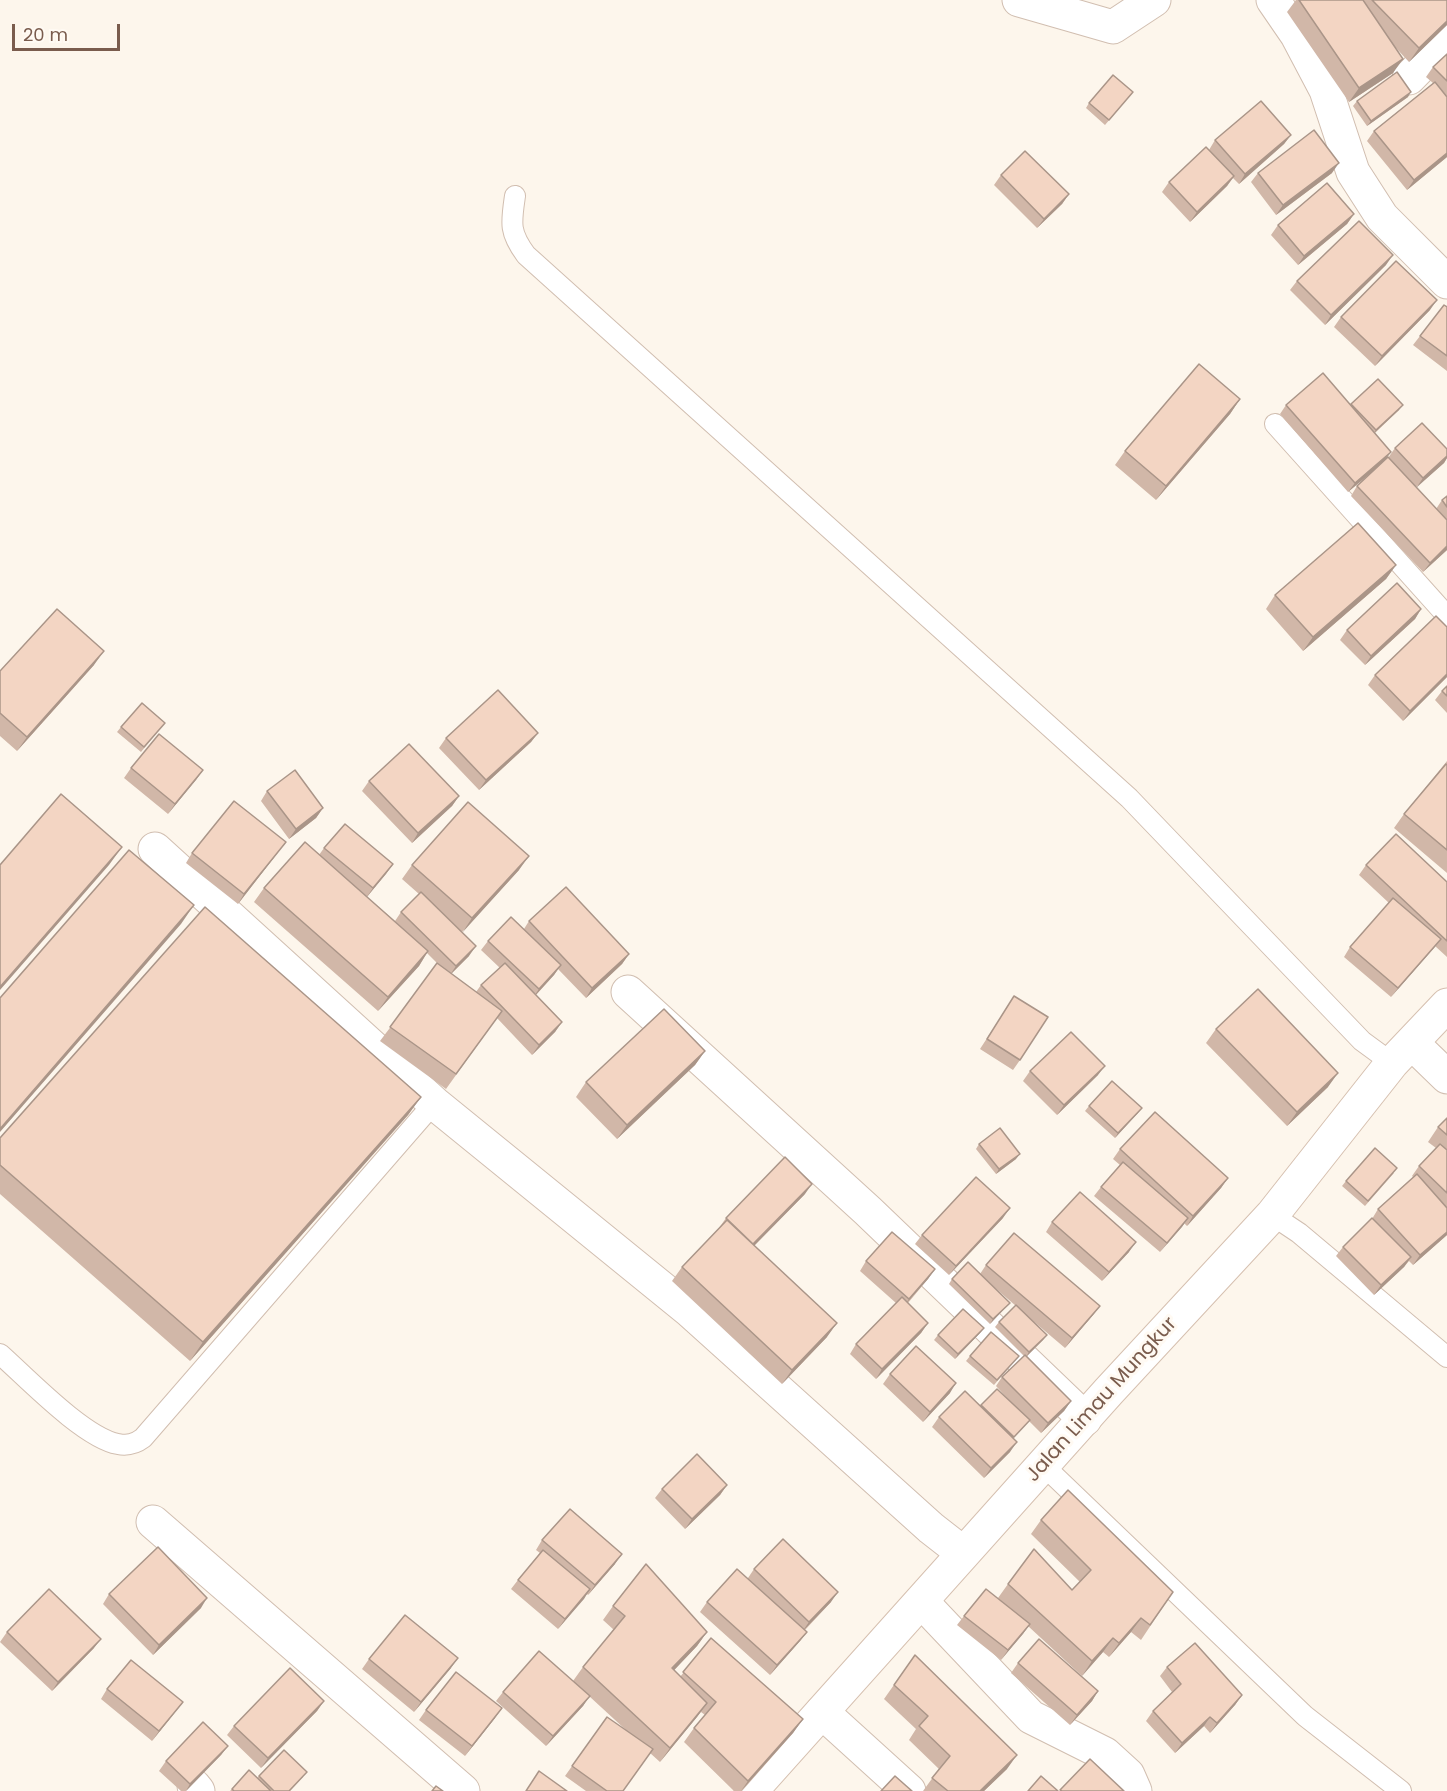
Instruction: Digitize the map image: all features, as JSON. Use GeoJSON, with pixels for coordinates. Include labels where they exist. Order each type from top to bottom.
{"type":"FeatureCollection","features":[{"type":"Feature","properties":{"kind":"street"},"geometry":{"type":"LineString","coordinates":[[1019,0],[1113,27],[1154,0]]}},
{"type":"Feature","properties":{"kind":"street"},"geometry":{"type":"LineString","coordinates":[[1273,0],[1297,35],[1326,90],[1353,171],[1359,181],[1382,218],[1447,282]]}},
{"type":"Feature","properties":{"kind":"street"},"geometry":{"type":"LineString","coordinates":[[1409,78],[1447,39]]}},
{"type":"Feature","properties":{"kind":"street"},"geometry":{"type":"LineString","coordinates":[[155,849],[434,1103],[690,1311],[931,1528],[963,1553]]}},
{"type":"Feature","properties":{"kind":"street"},"geometry":{"type":"LineString","coordinates":[[628,992],[868,1211],[1085,1419]]}},
{"type":"Feature","properties":{"kind":"street","name":"Jalan Limau Mungkur"},"geometry":{"type":"LineString","coordinates":[[751,1791],[922,1602],[963,1553],[1272,1215],[1403,1054],[1447,1005]]}},
{"type":"Feature","properties":{"kind":"street"},"geometry":{"type":"LineString","coordinates":[[1403,1054],[1447,1077]]}},
{"type":"Feature","properties":{"kind":"street"},"geometry":{"type":"LineString","coordinates":[[153,1522],[463,1791]]}},
{"type":"Feature","properties":{"kind":"street"},"geometry":{"type":"LineString","coordinates":[[922,1602],[1031,1717],[1105,1754],[1128,1775],[1135,1791]]}},
{"type":"Feature","properties":{"kind":"street"},"geometry":{"type":"LineString","coordinates":[[822,1712],[909,1791]]}},
{"type":"Feature","properties":{"kind":"lane"},"geometry":{"type":"LineString","coordinates":[[515,196],[511,222],[513,238],[526,255],[1129,798],[1362,1041],[1403,1054]]}},
{"type":"Feature","properties":{"kind":"lane"},"geometry":{"type":"LineString","coordinates":[[1275,424],[1447,616]]}},
{"type":"Feature","properties":{"kind":"lane"},"geometry":{"type":"LineString","coordinates":[[0,1354],[62,1410],[100,1437],[117,1444],[135,1444],[143,1438],[434,1103]]}},
{"type":"Feature","properties":{"kind":"lane"},"geometry":{"type":"LineString","coordinates":[[1272,1215],[1299,1233],[1447,1357]]}},
{"type":"Feature","properties":{"kind":"lane"},"geometry":{"type":"LineString","coordinates":[[1043,1465],[1305,1716],[1401,1791]]}},
{"type":"Feature","properties":{"kind":"building"},"geometry":{"type":"Polygon","coordinates":[[[1299,0],[1363,0],[1403,59],[1359,88],[1299,0]]]}},
{"type":"Feature","properties":{"kind":"building"},"geometry":{"type":"Polygon","coordinates":[[[1372,0],[1447,0],[1447,21],[1419,48],[1372,0]]]}},
{"type":"Feature","properties":{"kind":"building"},"geometry":{"type":"Polygon","coordinates":[[[1447,54],[1447,81],[1433,67],[1447,54]]]}},
{"type":"Feature","properties":{"kind":"building"},"geometry":{"type":"Polygon","coordinates":[[[1397,72],[1411,92],[1371,121],[1357,101],[1397,72]]]}},
{"type":"Feature","properties":{"kind":"building"},"geometry":{"type":"Polygon","coordinates":[[[1113,75],[1133,92],[1109,120],[1089,103],[1113,75]]]}},
{"type":"Feature","properties":{"kind":"building"},"geometry":{"type":"Polygon","coordinates":[[[1435,82],[1447,97],[1447,153],[1414,180],[1374,131],[1435,82]]]}},
{"type":"Feature","properties":{"kind":"building"},"geometry":{"type":"Polygon","coordinates":[[[1261,101],[1291,135],[1245,174],[1215,140],[1261,101]]]}},
{"type":"Feature","properties":{"kind":"building"},"geometry":{"type":"Polygon","coordinates":[[[1314,130],[1339,163],[1283,205],[1258,173],[1314,130]]]}},
{"type":"Feature","properties":{"kind":"building"},"geometry":{"type":"Polygon","coordinates":[[[1206,147],[1234,176],[1197,212],[1169,182],[1206,147]]]}},
{"type":"Feature","properties":{"kind":"building"},"geometry":{"type":"Polygon","coordinates":[[[1025,151],[1069,194],[1044,219],[1001,175],[1025,151]]]}},
{"type":"Feature","properties":{"kind":"building"},"geometry":{"type":"Polygon","coordinates":[[[1327,183],[1354,214],[1304,256],[1278,225],[1327,183]]]}},
{"type":"Feature","properties":{"kind":"building"},"geometry":{"type":"Polygon","coordinates":[[[1359,221],[1393,255],[1331,315],[1297,281],[1359,221]]]}},
{"type":"Feature","properties":{"kind":"building"},"geometry":{"type":"Polygon","coordinates":[[[1396,261],[1437,300],[1382,356],[1341,317],[1396,261]]]}},
{"type":"Feature","properties":{"kind":"building"},"geometry":{"type":"Polygon","coordinates":[[[1444,305],[1447,307],[1447,356],[1420,336],[1444,305]]]}},
{"type":"Feature","properties":{"kind":"building"},"geometry":{"type":"Polygon","coordinates":[[[1199,364],[1240,399],[1166,486],[1125,451],[1199,364]]]}},
{"type":"Feature","properties":{"kind":"building"},"geometry":{"type":"Polygon","coordinates":[[[1323,373],[1391,452],[1355,483],[1286,405],[1323,373]]]}},
{"type":"Feature","properties":{"kind":"building"},"geometry":{"type":"Polygon","coordinates":[[[1378,379],[1403,405],[1376,430],[1351,404],[1378,379]]]}},
{"type":"Feature","properties":{"kind":"building"},"geometry":{"type":"Polygon","coordinates":[[[1422,423],[1447,449],[1447,456],[1423,478],[1395,448],[1422,423]]]}},
{"type":"Feature","properties":{"kind":"building"},"geometry":{"type":"Polygon","coordinates":[[[1388,457],[1447,520],[1447,546],[1430,563],[1357,486],[1388,457]]]}},
{"type":"Feature","properties":{"kind":"building"},"geometry":{"type":"Polygon","coordinates":[[[1447,496],[1447,507],[1442,500],[1447,496]]]}},
{"type":"Feature","properties":{"kind":"building"},"geometry":{"type":"Polygon","coordinates":[[[1358,523],[1396,565],[1313,637],[1275,595],[1358,523]]]}},
{"type":"Feature","properties":{"kind":"building"},"geometry":{"type":"Polygon","coordinates":[[[1397,583],[1421,609],[1371,656],[1347,630],[1397,583]]]}},
{"type":"Feature","properties":{"kind":"building"},"geometry":{"type":"Polygon","coordinates":[[[57,609],[104,651],[27,737],[0,713],[0,671],[57,609]]]}},
{"type":"Feature","properties":{"kind":"building"},"geometry":{"type":"Polygon","coordinates":[[[1436,616],[1447,627],[1447,674],[1410,711],[1375,675],[1436,616]]]}},
{"type":"Feature","properties":{"kind":"building"},"geometry":{"type":"Polygon","coordinates":[[[1447,686],[1447,696],[1442,691],[1447,686]]]}},
{"type":"Feature","properties":{"kind":"building"},"geometry":{"type":"Polygon","coordinates":[[[498,690],[538,733],[486,780],[446,738],[498,690]]]}},
{"type":"Feature","properties":{"kind":"building"},"geometry":{"type":"Polygon","coordinates":[[[142,703],[165,723],[144,747],[121,727],[142,703]]]}},
{"type":"Feature","properties":{"kind":"building"},"geometry":{"type":"Polygon","coordinates":[[[159,734],[203,770],[175,804],[131,768],[159,734]]]}},
{"type":"Feature","properties":{"kind":"building"},"geometry":{"type":"Polygon","coordinates":[[[409,744],[459,796],[418,833],[369,781],[409,744]]]}},
{"type":"Feature","properties":{"kind":"building"},"geometry":{"type":"Polygon","coordinates":[[[1447,765],[1447,850],[1404,814],[1447,765]]]}},
{"type":"Feature","properties":{"kind":"building"},"geometry":{"type":"Polygon","coordinates":[[[295,770],[323,808],[296,829],[267,791],[295,770]]]}},
{"type":"Feature","properties":{"kind":"building"},"geometry":{"type":"Polygon","coordinates":[[[61,794],[122,847],[0,987],[0,865],[61,794]]]}},
{"type":"Feature","properties":{"kind":"building"},"geometry":{"type":"Polygon","coordinates":[[[234,801],[286,842],[244,894],[192,853],[234,801]]]}},
{"type":"Feature","properties":{"kind":"building"},"geometry":{"type":"Polygon","coordinates":[[[468,802],[529,856],[472,918],[412,865],[468,802]]]}},
{"type":"Feature","properties":{"kind":"building"},"geometry":{"type":"Polygon","coordinates":[[[345,824],[393,864],[373,888],[324,848],[345,824]]]}},
{"type":"Feature","properties":{"kind":"building"},"geometry":{"type":"Polygon","coordinates":[[[1396,834],[1447,882],[1447,941],[1366,865],[1396,834]]]}},
{"type":"Feature","properties":{"kind":"building"},"geometry":{"type":"Polygon","coordinates":[[[305,842],[428,951],[388,997],[264,888],[305,842]]]}},
{"type":"Feature","properties":{"kind":"building"},"geometry":{"type":"Polygon","coordinates":[[[129,850],[194,905],[0,1129],[0,998],[129,850]]]}},
{"type":"Feature","properties":{"kind":"building"},"geometry":{"type":"Polygon","coordinates":[[[566,887],[629,954],[592,988],[529,921],[566,887]]]}},
{"type":"Feature","properties":{"kind":"building"},"geometry":{"type":"Polygon","coordinates":[[[421,892],[476,946],[456,966],[401,912],[421,892]]]}},
{"type":"Feature","properties":{"kind":"building"},"geometry":{"type":"Polygon","coordinates":[[[1393,898],[1441,939],[1398,988],[1350,947],[1393,898]]]}},
{"type":"Feature","properties":{"kind":"building"},"geometry":{"type":"Polygon","coordinates":[[[205,907],[421,1097],[203,1342],[0,1165],[0,1138],[205,907]]]}},
{"type":"Feature","properties":{"kind":"building"},"geometry":{"type":"Polygon","coordinates":[[[511,917],[561,965],[539,989],[488,941],[511,917]]]}},
{"type":"Feature","properties":{"kind":"building"},"geometry":{"type":"Polygon","coordinates":[[[437,963],[502,1011],[456,1074],[390,1027],[437,963]]]}},
{"type":"Feature","properties":{"kind":"building"},"geometry":{"type":"Polygon","coordinates":[[[505,963],[562,1022],[539,1045],[481,985],[505,963]]]}},
{"type":"Feature","properties":{"kind":"building"},"geometry":{"type":"Polygon","coordinates":[[[1258,989],[1338,1073],[1297,1112],[1216,1029],[1258,989]]]}},
{"type":"Feature","properties":{"kind":"building"},"geometry":{"type":"Polygon","coordinates":[[[1014,996],[1048,1017],[1020,1060],[987,1039],[1014,996]]]}},
{"type":"Feature","properties":{"kind":"building"},"geometry":{"type":"Polygon","coordinates":[[[664,1009],[705,1051],[627,1125],[586,1082],[664,1009]]]}},
{"type":"Feature","properties":{"kind":"building"},"geometry":{"type":"Polygon","coordinates":[[[1071,1032],[1105,1066],[1064,1105],[1030,1071],[1071,1032]]]}},
{"type":"Feature","properties":{"kind":"building"},"geometry":{"type":"Polygon","coordinates":[[[1112,1081],[1142,1108],[1118,1133],[1089,1106],[1112,1081]]]}},
{"type":"Feature","properties":{"kind":"building"},"geometry":{"type":"Polygon","coordinates":[[[1155,1112],[1228,1178],[1193,1216],[1120,1149],[1155,1112]]]}},
{"type":"Feature","properties":{"kind":"building"},"geometry":{"type":"Polygon","coordinates":[[[1447,1118],[1447,1135],[1438,1127],[1447,1118]]]}},
{"type":"Feature","properties":{"kind":"building"},"geometry":{"type":"Polygon","coordinates":[[[1000,1128],[1020,1154],[999,1169],[979,1144],[1000,1128]]]}},
{"type":"Feature","properties":{"kind":"building"},"geometry":{"type":"Polygon","coordinates":[[[1440,1144],[1447,1150],[1447,1193],[1419,1166],[1440,1144]]]}},
{"type":"Feature","properties":{"kind":"building"},"geometry":{"type":"Polygon","coordinates":[[[1375,1148],[1397,1168],[1368,1201],[1346,1181],[1375,1148]]]}},
{"type":"Feature","properties":{"kind":"building"},"geometry":{"type":"Polygon","coordinates":[[[785,1157],[812,1184],[753,1244],[726,1218],[785,1157]]]}},
{"type":"Feature","properties":{"kind":"building"},"geometry":{"type":"Polygon","coordinates":[[[1123,1162],[1188,1218],[1167,1243],[1101,1187],[1123,1162]]]}},
{"type":"Feature","properties":{"kind":"building"},"geometry":{"type":"Polygon","coordinates":[[[1417,1174],[1447,1208],[1447,1232],[1420,1255],[1378,1209],[1417,1174]]]}},
{"type":"Feature","properties":{"kind":"building"},"geometry":{"type":"Polygon","coordinates":[[[976,1177],[1010,1208],[956,1266],[922,1235],[976,1177]]]}},
{"type":"Feature","properties":{"kind":"building"},"geometry":{"type":"Polygon","coordinates":[[[1080,1192],[1136,1242],[1109,1272],[1052,1222],[1080,1192]]]}},
{"type":"Feature","properties":{"kind":"building"},"geometry":{"type":"Polygon","coordinates":[[[1372,1218],[1411,1257],[1381,1285],[1343,1247],[1372,1218]]]}},
{"type":"Feature","properties":{"kind":"building"},"geometry":{"type":"Polygon","coordinates":[[[727,1220],[837,1323],[792,1370],[682,1267],[727,1220]]]}},
{"type":"Feature","properties":{"kind":"building"},"geometry":{"type":"Polygon","coordinates":[[[892,1232],[935,1269],[909,1299],[866,1261],[892,1232]]]}},
{"type":"Feature","properties":{"kind":"building"},"geometry":{"type":"Polygon","coordinates":[[[1014,1233],[1100,1306],[1072,1338],[986,1265],[1014,1233]]]}},
{"type":"Feature","properties":{"kind":"building"},"geometry":{"type":"Polygon","coordinates":[[[968,1262],[1010,1303],[993,1319],[952,1279],[968,1262]]]}},
{"type":"Feature","properties":{"kind":"building"},"geometry":{"type":"Polygon","coordinates":[[[902,1297],[928,1323],[882,1369],[856,1344],[902,1297]]]}},
{"type":"Feature","properties":{"kind":"building"},"geometry":{"type":"Polygon","coordinates":[[[1016,1305],[1047,1335],[1029,1352],[999,1322],[1016,1305]]]}},
{"type":"Feature","properties":{"kind":"building"},"geometry":{"type":"Polygon","coordinates":[[[963,1309],[984,1328],[958,1354],[938,1335],[963,1309]]]}},
{"type":"Feature","properties":{"kind":"building"},"geometry":{"type":"Polygon","coordinates":[[[991,1332],[1019,1356],[997,1380],[970,1356],[991,1332]]]}},
{"type":"Feature","properties":{"kind":"building"},"geometry":{"type":"Polygon","coordinates":[[[916,1346],[956,1383],[930,1412],[890,1374],[916,1346]]]}},
{"type":"Feature","properties":{"kind":"building"},"geometry":{"type":"Polygon","coordinates":[[[1025,1355],[1071,1401],[1048,1423],[1002,1377],[1025,1355]]]}},
{"type":"Feature","properties":{"kind":"building"},"geometry":{"type":"Polygon","coordinates":[[[997,1389],[1030,1420],[1014,1437],[981,1405],[997,1389]]]}},
{"type":"Feature","properties":{"kind":"building"},"geometry":{"type":"Polygon","coordinates":[[[965,1391],[1017,1442],[991,1468],[939,1417],[965,1391]]]}},
{"type":"Feature","properties":{"kind":"building"},"geometry":{"type":"Polygon","coordinates":[[[697,1454],[727,1485],[692,1519],[662,1489],[697,1454]]]}},
{"type":"Feature","properties":{"kind":"building"},"geometry":{"type":"Polygon","coordinates":[[[1068,1490],[1173,1592],[1150,1625],[1141,1618],[1119,1643],[1113,1638],[1092,1661],[1008,1584],[1034,1549],[1072,1590],[1091,1570],[1041,1520],[1068,1490]]]}},
{"type":"Feature","properties":{"kind":"building"},"geometry":{"type":"Polygon","coordinates":[[[570,1509],[622,1554],[595,1585],[542,1540],[570,1509]]]}},
{"type":"Feature","properties":{"kind":"building"},"geometry":{"type":"Polygon","coordinates":[[[783,1539],[838,1592],[809,1622],[754,1569],[783,1539]]]}},
{"type":"Feature","properties":{"kind":"building"},"geometry":{"type":"Polygon","coordinates":[[[158,1547],[207,1598],[159,1645],[109,1594],[158,1547]]]}},
{"type":"Feature","properties":{"kind":"building"},"geometry":{"type":"Polygon","coordinates":[[[543,1550],[590,1589],[565,1619],[518,1580],[543,1550]]]}},
{"type":"Feature","properties":{"kind":"building"},"geometry":{"type":"Polygon","coordinates":[[[646,1564],[707,1632],[672,1668],[707,1703],[670,1748],[583,1667],[625,1616],[613,1606],[646,1564]]]}},
{"type":"Feature","properties":{"kind":"building"},"geometry":{"type":"Polygon","coordinates":[[[737,1569],[807,1632],[777,1665],[707,1602],[737,1569]]]}},
{"type":"Feature","properties":{"kind":"building"},"geometry":{"type":"Polygon","coordinates":[[[49,1589],[101,1639],[58,1682],[7,1632],[49,1589]]]}},
{"type":"Feature","properties":{"kind":"building"},"geometry":{"type":"Polygon","coordinates":[[[986,1589],[1030,1624],[1008,1650],[964,1616],[986,1589]]]}},
{"type":"Feature","properties":{"kind":"building"},"geometry":{"type":"Polygon","coordinates":[[[405,1615],[458,1658],[421,1702],[369,1659],[405,1615]]]}},
{"type":"Feature","properties":{"kind":"building"},"geometry":{"type":"Polygon","coordinates":[[[711,1638],[803,1719],[748,1781],[694,1728],[716,1702],[683,1672],[711,1638]]]}},
{"type":"Feature","properties":{"kind":"building"},"geometry":{"type":"Polygon","coordinates":[[[1039,1639],[1098,1691],[1077,1715],[1018,1663],[1039,1639]]]}},
{"type":"Feature","properties":{"kind":"building"},"geometry":{"type":"Polygon","coordinates":[[[1195,1643],[1242,1695],[1217,1723],[1210,1717],[1182,1743],[1153,1711],[1181,1684],[1167,1667],[1195,1643]]]}},
{"type":"Feature","properties":{"kind":"building"},"geometry":{"type":"Polygon","coordinates":[[[539,1651],[590,1696],[553,1736],[503,1692],[539,1651]]]}},
{"type":"Feature","properties":{"kind":"building"},"geometry":{"type":"Polygon","coordinates":[[[915,1655],[1017,1755],[980,1791],[948,1791],[932,1778],[950,1756],[919,1726],[928,1716],[894,1685],[915,1655]]]}},
{"type":"Feature","properties":{"kind":"building"},"geometry":{"type":"Polygon","coordinates":[[[131,1660],[183,1702],[159,1731],[107,1689],[131,1660]]]}},
{"type":"Feature","properties":{"kind":"building"},"geometry":{"type":"Polygon","coordinates":[[[290,1668],[324,1701],[268,1758],[234,1726],[290,1668]]]}},
{"type":"Feature","properties":{"kind":"building"},"geometry":{"type":"Polygon","coordinates":[[[456,1672],[502,1708],[472,1746],[426,1710],[456,1672]]]}},
{"type":"Feature","properties":{"kind":"building"},"geometry":{"type":"Polygon","coordinates":[[[607,1717],[653,1749],[623,1791],[607,1791],[572,1766],[607,1717]]]}},
{"type":"Feature","properties":{"kind":"building"},"geometry":{"type":"Polygon","coordinates":[[[203,1722],[228,1746],[190,1784],[166,1761],[203,1722]]]}},
{"type":"Feature","properties":{"kind":"building"},"geometry":{"type":"Polygon","coordinates":[[[284,1750],[307,1772],[289,1791],[274,1791],[259,1776],[284,1750]]]}},
{"type":"Feature","properties":{"kind":"building"},"geometry":{"type":"Polygon","coordinates":[[[1090,1759],[1124,1791],[1060,1790],[1090,1759]]]}},
{"type":"Feature","properties":{"kind":"building"},"geometry":{"type":"Polygon","coordinates":[[[249,1770],[271,1791],[234,1791],[232,1789],[249,1770]]]}},
{"type":"Feature","properties":{"kind":"building"},"geometry":{"type":"Polygon","coordinates":[[[539,1771],[567,1791],[526,1791],[539,1771]]]}},
{"type":"Feature","properties":{"kind":"building"},"geometry":{"type":"Polygon","coordinates":[[[895,1776],[912,1791],[881,1791],[895,1776]]]}},
{"type":"Feature","properties":{"kind":"building"},"geometry":{"type":"Polygon","coordinates":[[[1041,1776],[1058,1791],[1028,1791],[1041,1776]]]}},
{"type":"Feature","properties":{"kind":"building"},"geometry":{"type":"Polygon","coordinates":[[[436,1786],[443,1791],[432,1791],[436,1786]]]}}]}
